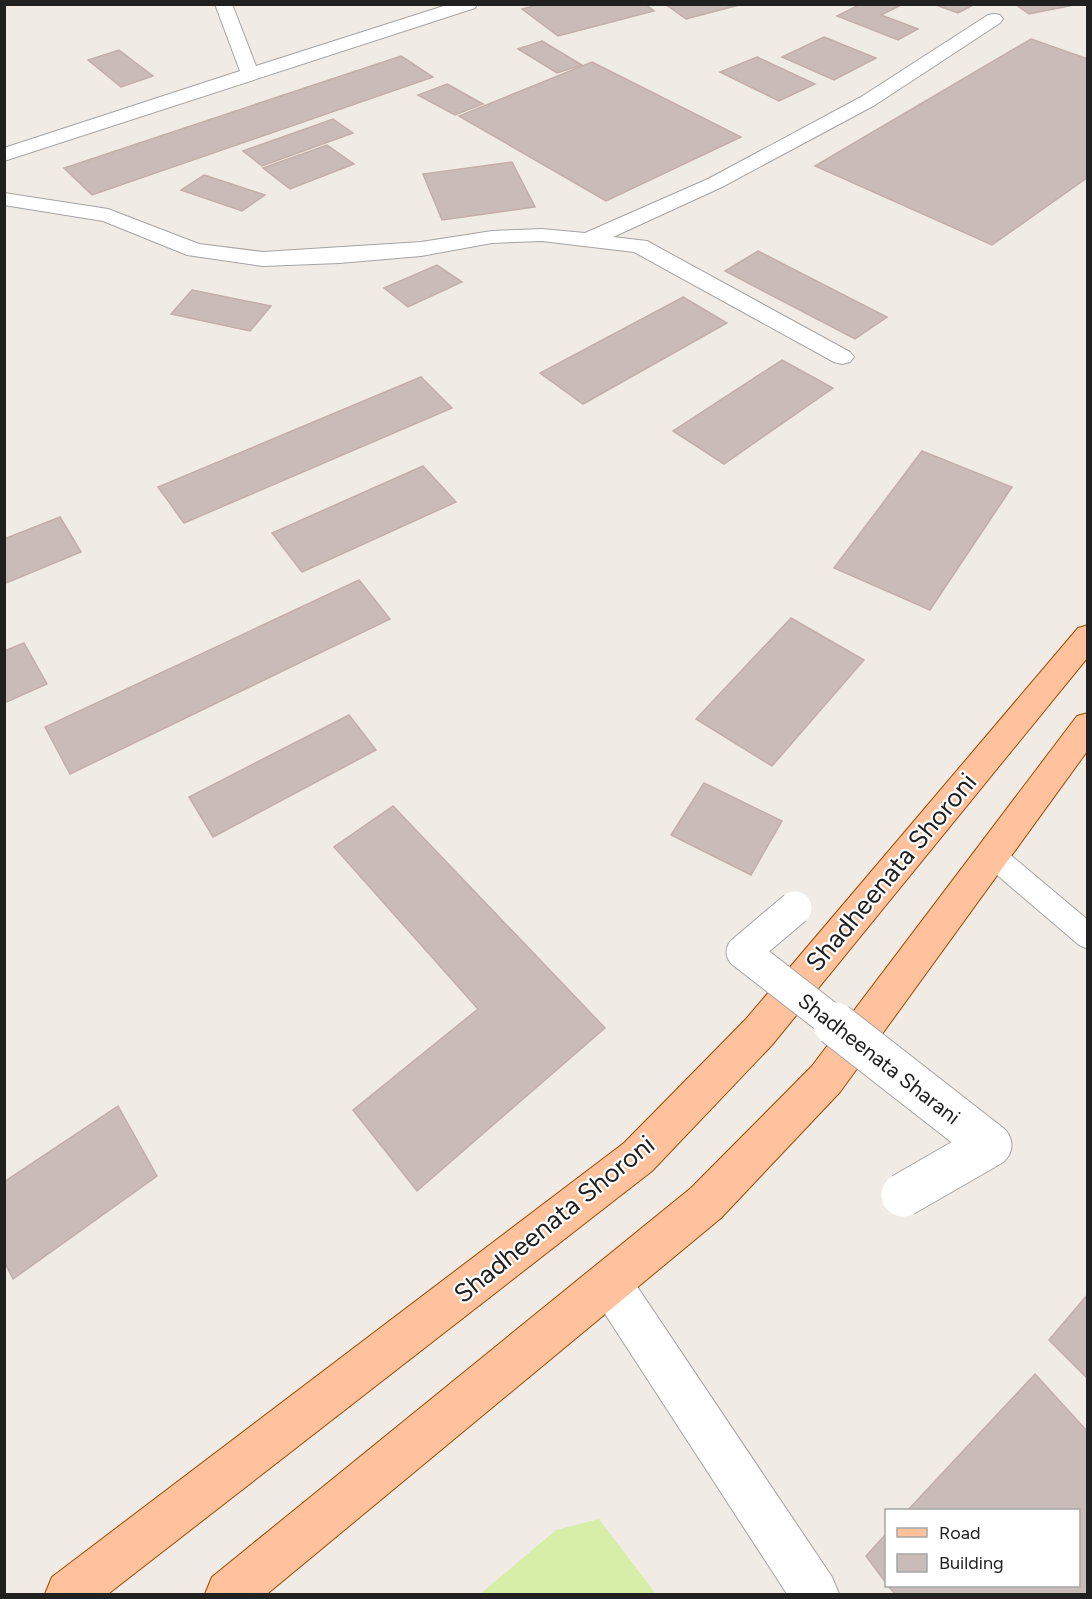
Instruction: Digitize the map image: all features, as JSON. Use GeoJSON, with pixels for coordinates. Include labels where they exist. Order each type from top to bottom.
{"type":"FeatureCollection","features":[{"type":"Feature","properties":{"kind":"main road","name":"Shadheenata Shoroni"},"geometry":{"type":"LineString","coordinates":[[69,1594],[638,1157],[759,1032],[1088,636]]}},
{"type":"Feature","properties":{"kind":"main road"},"geometry":{"type":"LineString","coordinates":[[229,1594],[706,1203],[826,1079],[1088,725]]}},
{"type":"Feature","properties":{"kind":"street"},"geometry":{"type":"LineString","coordinates":[[223,4],[250,74]]}},
{"type":"Feature","properties":{"kind":"street"},"geometry":{"type":"LineString","coordinates":[[4,155],[470,4]]}},
{"type":"Feature","properties":{"kind":"street"},"geometry":{"type":"LineString","coordinates":[[586,241],[715,183],[868,100],[994,19]]}},
{"type":"Feature","properties":{"kind":"street"},"geometry":{"type":"LineString","coordinates":[[4,199],[108,215],[195,250],[263,258],[339,256],[410,250],[492,237],[542,235],[639,246],[842,357]]}},
{"type":"Feature","properties":{"kind":"street","name":"Shadheenata Sharani"},"geometry":{"type":"LineString","coordinates":[[795,908],[743,952],[990,1145],[903,1195]]}},
{"type":"Feature","properties":{"kind":"street"},"geometry":{"type":"LineString","coordinates":[[609,1282],[815,1594]]}},
{"type":"Feature","properties":{"kind":"lane"},"geometry":{"type":"LineString","coordinates":[[992,855],[1088,937]]}},
{"type":"Feature","properties":{"kind":"green space"},"geometry":{"type":"Polygon","coordinates":[[[599,1519],[656,1594],[480,1594],[556,1530],[599,1519]]]}},
{"type":"Feature","properties":{"kind":"building"},"geometry":{"type":"Polygon","coordinates":[[[541,4],[645,4],[654,11],[558,36],[522,9],[541,4]]]}},
{"type":"Feature","properties":{"kind":"building"},"geometry":{"type":"Polygon","coordinates":[[[665,4],[743,4],[686,19],[665,4]]]}},
{"type":"Feature","properties":{"kind":"building"},"geometry":{"type":"Polygon","coordinates":[[[861,4],[903,4],[881,15],[918,29],[898,40],[837,16],[861,4]]]}},
{"type":"Feature","properties":{"kind":"building"},"geometry":{"type":"Polygon","coordinates":[[[933,4],[975,4],[958,13],[933,4]]]}},
{"type":"Feature","properties":{"kind":"building"},"geometry":{"type":"Polygon","coordinates":[[[1015,4],[1079,4],[1029,14],[1015,4]]]}},
{"type":"Feature","properties":{"kind":"building"},"geometry":{"type":"Polygon","coordinates":[[[824,37],[876,58],[834,80],[782,57],[824,37]]]}},
{"type":"Feature","properties":{"kind":"building"},"geometry":{"type":"Polygon","coordinates":[[[1031,39],[1088,59],[1088,177],[992,245],[815,166],[1031,39]]]}},
{"type":"Feature","properties":{"kind":"building"},"geometry":{"type":"Polygon","coordinates":[[[542,41],[582,65],[557,73],[518,49],[542,41]]]}},
{"type":"Feature","properties":{"kind":"building"},"geometry":{"type":"Polygon","coordinates":[[[119,50],[153,76],[121,87],[88,60],[119,50]]]}},
{"type":"Feature","properties":{"kind":"building"},"geometry":{"type":"Polygon","coordinates":[[[401,56],[433,77],[92,195],[64,168],[401,56]]]}},
{"type":"Feature","properties":{"kind":"building"},"geometry":{"type":"Polygon","coordinates":[[[757,57],[815,84],[779,101],[720,72],[757,57]]]}},
{"type":"Feature","properties":{"kind":"building"},"geometry":{"type":"Polygon","coordinates":[[[592,62],[741,137],[606,201],[459,116],[592,62]]]}},
{"type":"Feature","properties":{"kind":"building"},"geometry":{"type":"Polygon","coordinates":[[[447,84],[483,104],[455,115],[418,95],[447,84]]]}},
{"type":"Feature","properties":{"kind":"building"},"geometry":{"type":"Polygon","coordinates":[[[333,119],[353,133],[262,166],[243,151],[333,119]]]}},
{"type":"Feature","properties":{"kind":"building"},"geometry":{"type":"Polygon","coordinates":[[[327,145],[354,164],[290,189],[263,168],[327,145]]]}},
{"type":"Feature","properties":{"kind":"building"},"geometry":{"type":"Polygon","coordinates":[[[512,162],[535,207],[442,220],[423,174],[512,162]]]}},
{"type":"Feature","properties":{"kind":"building"},"geometry":{"type":"Polygon","coordinates":[[[204,175],[265,195],[242,211],[181,190],[204,175]]]}},
{"type":"Feature","properties":{"kind":"building"},"geometry":{"type":"Polygon","coordinates":[[[758,251],[887,317],[855,339],[725,271],[758,251]]]}},
{"type":"Feature","properties":{"kind":"building"},"geometry":{"type":"Polygon","coordinates":[[[437,265],[462,282],[408,307],[384,288],[437,265]]]}},
{"type":"Feature","properties":{"kind":"building"},"geometry":{"type":"Polygon","coordinates":[[[192,290],[271,306],[250,331],[171,314],[192,290]]]}},
{"type":"Feature","properties":{"kind":"building"},"geometry":{"type":"Polygon","coordinates":[[[683,297],[727,323],[583,404],[540,373],[683,297]]]}},
{"type":"Feature","properties":{"kind":"building"},"geometry":{"type":"Polygon","coordinates":[[[782,360],[833,388],[724,464],[673,431],[782,360]]]}},
{"type":"Feature","properties":{"kind":"building"},"geometry":{"type":"Polygon","coordinates":[[[421,377],[452,408],[184,523],[158,487],[421,377]]]}},
{"type":"Feature","properties":{"kind":"building"},"geometry":{"type":"Polygon","coordinates":[[[922,451],[1012,487],[930,610],[834,568],[922,451]]]}},
{"type":"Feature","properties":{"kind":"building"},"geometry":{"type":"Polygon","coordinates":[[[423,466],[456,502],[302,572],[272,533],[423,466]]]}},
{"type":"Feature","properties":{"kind":"building"},"geometry":{"type":"Polygon","coordinates":[[[60,517],[81,552],[4,584],[4,539],[60,517]]]}},
{"type":"Feature","properties":{"kind":"building"},"geometry":{"type":"Polygon","coordinates":[[[359,580],[390,619],[70,774],[45,727],[359,580]]]}},
{"type":"Feature","properties":{"kind":"building"},"geometry":{"type":"Polygon","coordinates":[[[791,618],[864,660],[772,766],[696,719],[791,618]]]}},
{"type":"Feature","properties":{"kind":"building"},"geometry":{"type":"Polygon","coordinates":[[[24,643],[47,684],[4,703],[4,651],[24,643]]]}},
{"type":"Feature","properties":{"kind":"building"},"geometry":{"type":"Polygon","coordinates":[[[349,715],[376,750],[213,837],[189,797],[349,715]]]}},
{"type":"Feature","properties":{"kind":"building"},"geometry":{"type":"Polygon","coordinates":[[[704,783],[782,821],[751,875],[671,835],[704,783]]]}},
{"type":"Feature","properties":{"kind":"building"},"geometry":{"type":"Polygon","coordinates":[[[393,806],[605,1028],[417,1191],[353,1110],[478,1009],[334,847],[393,806]]]}},
{"type":"Feature","properties":{"kind":"building"},"geometry":{"type":"Polygon","coordinates":[[[118,1106],[157,1176],[13,1279],[4,1261],[4,1182],[118,1106]]]}},
{"type":"Feature","properties":{"kind":"building"},"geometry":{"type":"Polygon","coordinates":[[[1088,1294],[1088,1379],[1049,1340],[1088,1294]]]}},
{"type":"Feature","properties":{"kind":"building"},"geometry":{"type":"Polygon","coordinates":[[[1035,1374],[1088,1432],[1088,1594],[895,1594],[889,1587],[1080,1587],[1080,1509],[909,1509],[1035,1374]]]}},
{"type":"Feature","properties":{"kind":"building"},"geometry":{"type":"Polygon","coordinates":[[[885,1535],[885,1582],[866,1556],[885,1535]]]}}]}
